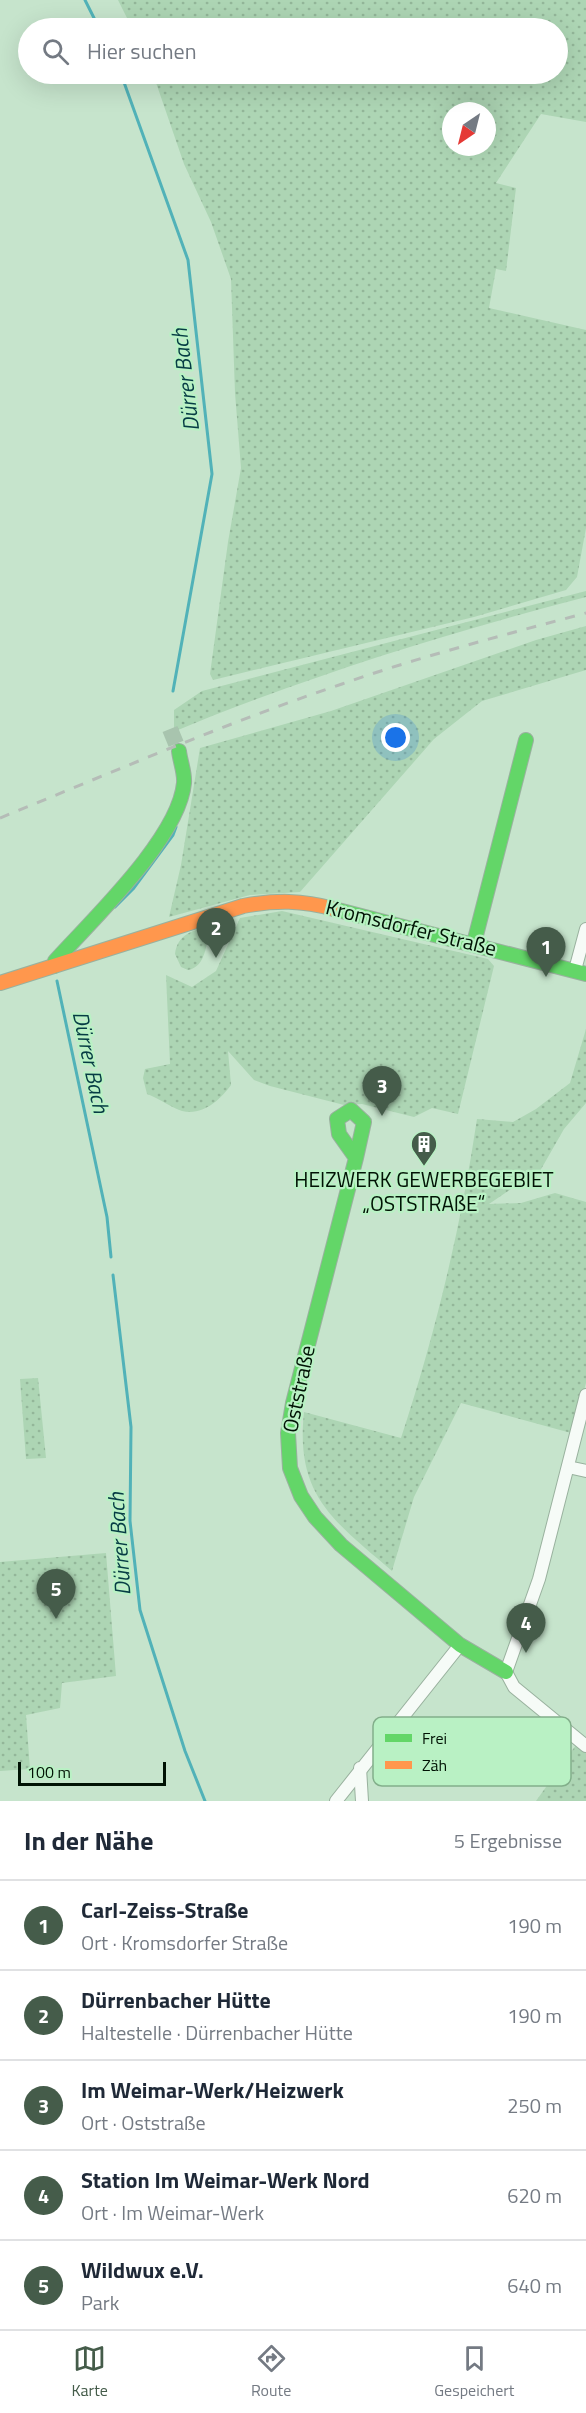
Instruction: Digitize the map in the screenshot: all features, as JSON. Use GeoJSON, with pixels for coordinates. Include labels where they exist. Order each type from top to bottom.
{"type":"FeatureCollection","features":[{"type":"Feature","properties":{"kind":"street"},"geometry":{"type":"LineString","coordinates":[[474,943],[526,741]]}},
{"type":"Feature","properties":{"kind":"street"},"geometry":{"type":"LineString","coordinates":[[54,966],[55,961],[137,868],[163,833],[180,800],[184,783],[179,751]]}},
{"type":"Feature","properties":{"kind":"street","name":"Kromsdorfer Straße"},"geometry":{"type":"LineString","coordinates":[[0,983],[243,906],[275,900],[305,901],[581,972]]}},
{"type":"Feature","properties":{"kind":"street"},"geometry":{"type":"LineString","coordinates":[[581,972],[586,929]]}},
{"type":"Feature","properties":{"kind":"street","name":"Oststraße"},"geometry":{"type":"LineString","coordinates":[[356,1158],[293,1403],[288,1433],[290,1468],[307,1507],[331,1536],[460,1645],[506,1672]]}},
{"type":"Feature","properties":{"kind":"street"},"geometry":{"type":"LineString","coordinates":[[551,1717],[514,1687],[506,1672],[539,1579],[586,1395]]}},
{"type":"Feature","properties":{"kind":"street"},"geometry":{"type":"LineString","coordinates":[[568,1467],[586,1471]]}},
{"type":"Feature","properties":{"kind":"street"},"geometry":{"type":"LineString","coordinates":[[401,1717],[460,1645]]}},
{"type":"Feature","properties":{"kind":"street"},"geometry":{"type":"LineString","coordinates":[[571,1734],[586,1746]]}},
{"type":"Feature","properties":{"kind":"street"},"geometry":{"type":"LineString","coordinates":[[336,1801],[373,1752]]}},
{"type":"Feature","properties":{"kind":"street"},"geometry":{"type":"LineString","coordinates":[[360,1768],[362,1801]]}},
{"type":"Feature","properties":{"kind":"green space"},"geometry":{"type":"Polygon","coordinates":[[[118,0],[586,0],[586,122],[541,114],[496,183],[516,188],[506,271],[496,269],[489,308],[586,330],[586,528],[577,577],[566,590],[474,617],[213,680],[210,674],[228,542],[241,468],[235,393],[231,279],[211,222],[184,164],[156,84],[568,84],[568,18],[127,18],[118,0]]]}},
{"type":"Feature","properties":{"kind":"green space"},"geometry":{"type":"Polygon","coordinates":[[[586,591],[586,597],[373,658],[217,714],[166,735],[167,731],[174,728],[174,710],[202,691],[586,591]]]}},
{"type":"Feature","properties":{"kind":"green space"},"geometry":{"type":"Polygon","coordinates":[[[586,626],[586,670],[482,701],[434,739],[300,892],[250,895],[169,917],[181,865],[200,748],[331,711],[536,640],[586,626]]]}},
{"type":"Feature","properties":{"kind":"green space"},"geometry":{"type":"Polygon","coordinates":[[[282,911],[488,959],[494,966],[458,1114],[432,1108],[414,1117],[362,1104],[344,1105],[270,1086],[254,1080],[228,1051],[231,1085],[210,1106],[197,1111],[182,1111],[147,1094],[143,1078],[145,1069],[170,1064],[166,975],[192,987],[216,971],[240,918],[282,911]]]}},
{"type":"Feature","properties":{"kind":"green space"},"geometry":{"type":"Polygon","coordinates":[[[211,925],[205,952],[199,964],[188,970],[181,967],[175,954],[179,941],[187,934],[211,925]]]}},
{"type":"Feature","properties":{"kind":"green space"},"geometry":{"type":"Polygon","coordinates":[[[586,1029],[586,1103],[564,1129],[536,1178],[511,1189],[489,1204],[521,1203],[555,1193],[586,1202],[586,1383],[571,1433],[461,1403],[414,1497],[392,1571],[336,1521],[313,1486],[306,1465],[303,1441],[304,1412],[401,1438],[446,1280],[477,1119],[513,1122],[536,1109],[570,1083],[586,1029]]]}},
{"type":"Feature","properties":{"kind":"green space"},"geometry":{"type":"Polygon","coordinates":[[[38,1378],[46,1458],[26,1459],[20,1379],[38,1378]]]}},
{"type":"Feature","properties":{"kind":"green space"},"geometry":{"type":"Polygon","coordinates":[[[106,1553],[116,1676],[62,1683],[60,1708],[26,1715],[30,1769],[0,1771],[0,1562],[106,1553]]]}},
{"type":"Feature","properties":{"kind":"green space"},"geometry":{"type":"Polygon","coordinates":[[[576,1745],[586,1753],[586,1801],[536,1801],[547,1786],[571,1786],[571,1752],[576,1745]]]}},
{"type":"Feature","properties":{"kind":"waterway","name":"Dürrer Bach"},"geometry":{"type":"LineString","coordinates":[[85,0],[94,18]]}},
{"type":"Feature","properties":{"kind":"waterway","name":"Dürrer Bach"},"geometry":{"type":"LineString","coordinates":[[125,84],[188,260],[212,474],[173,691]]}},
{"type":"Feature","properties":{"kind":"waterway","name":"Dürrer Bach"},"geometry":{"type":"LineString","coordinates":[[115,907],[133,889],[173,835],[176,827]]}},
{"type":"Feature","properties":{"kind":"waterway","name":"Dürrer Bach"},"geometry":{"type":"LineString","coordinates":[[57,981],[107,1217],[111,1257]]}},
{"type":"Feature","properties":{"kind":"waterway","name":"Dürrer Bach"},"geometry":{"type":"LineString","coordinates":[[113,1275],[131,1427],[130,1521],[140,1610],[185,1751],[205,1801]]}},
{"type":"Feature","properties":{"kind":"tunnel"},"geometry":{"type":"LineString","coordinates":[[170,729],[179,751]]}},
{"type":"Feature","properties":{"kind":"railway"},"geometry":{"type":"LineString","coordinates":[[0,818],[170,748],[299,699],[433,655],[586,613]]}},
{"type":"Feature","properties":{"kind":"traffic: fast"},"geometry":{"type":"LineString","coordinates":[[474,943],[526,740]]}},
{"type":"Feature","properties":{"kind":"traffic: fast"},"geometry":{"type":"LineString","coordinates":[[54,966],[55,961],[132,877],[167,828],[179,805],[184,783],[179,751]]}},
{"type":"Feature","properties":{"kind":"traffic: fast"},"geometry":{"type":"LineString","coordinates":[[334,909],[586,974]]}},
{"type":"Feature","properties":{"kind":"traffic: fast"},"geometry":{"type":"LineString","coordinates":[[356,1158],[339,1134],[337,1119],[351,1110],[364,1122],[356,1158],[293,1403],[288,1433],[290,1468],[301,1496],[315,1517],[341,1545],[460,1645],[506,1672]]}},
{"type":"Feature","properties":{"kind":"traffic: slow"},"geometry":{"type":"LineString","coordinates":[[0,983],[243,906],[289,902],[334,909]]}},
{"type":"Feature","properties":{"kind":"place","name":"Dürrenbacher Hütte"},"geometry":{"type":"Point","coordinates":[216,958]}},
{"type":"Feature","properties":{"kind":"place","name":"Carl-Zeiss-Straße"},"geometry":{"type":"Point","coordinates":[546,977]}},
{"type":"Feature","properties":{"kind":"place","name":"Im Weimar-Werk/Heizwerk"},"geometry":{"type":"Point","coordinates":[382,1116]}},
{"type":"Feature","properties":{"kind":"place","name":"HEIZWERK GEWERBEGEBIET „OSTSTRAßE“"},"geometry":{"type":"Point","coordinates":[424,1167]}},
{"type":"Feature","properties":{"kind":"place","name":"Wildwux e.V."},"geometry":{"type":"Point","coordinates":[56,1619]}},
{"type":"Feature","properties":{"kind":"place","name":"Station Im Weimar-Werk Nord"},"geometry":{"type":"Point","coordinates":[526,1653]}}]}
